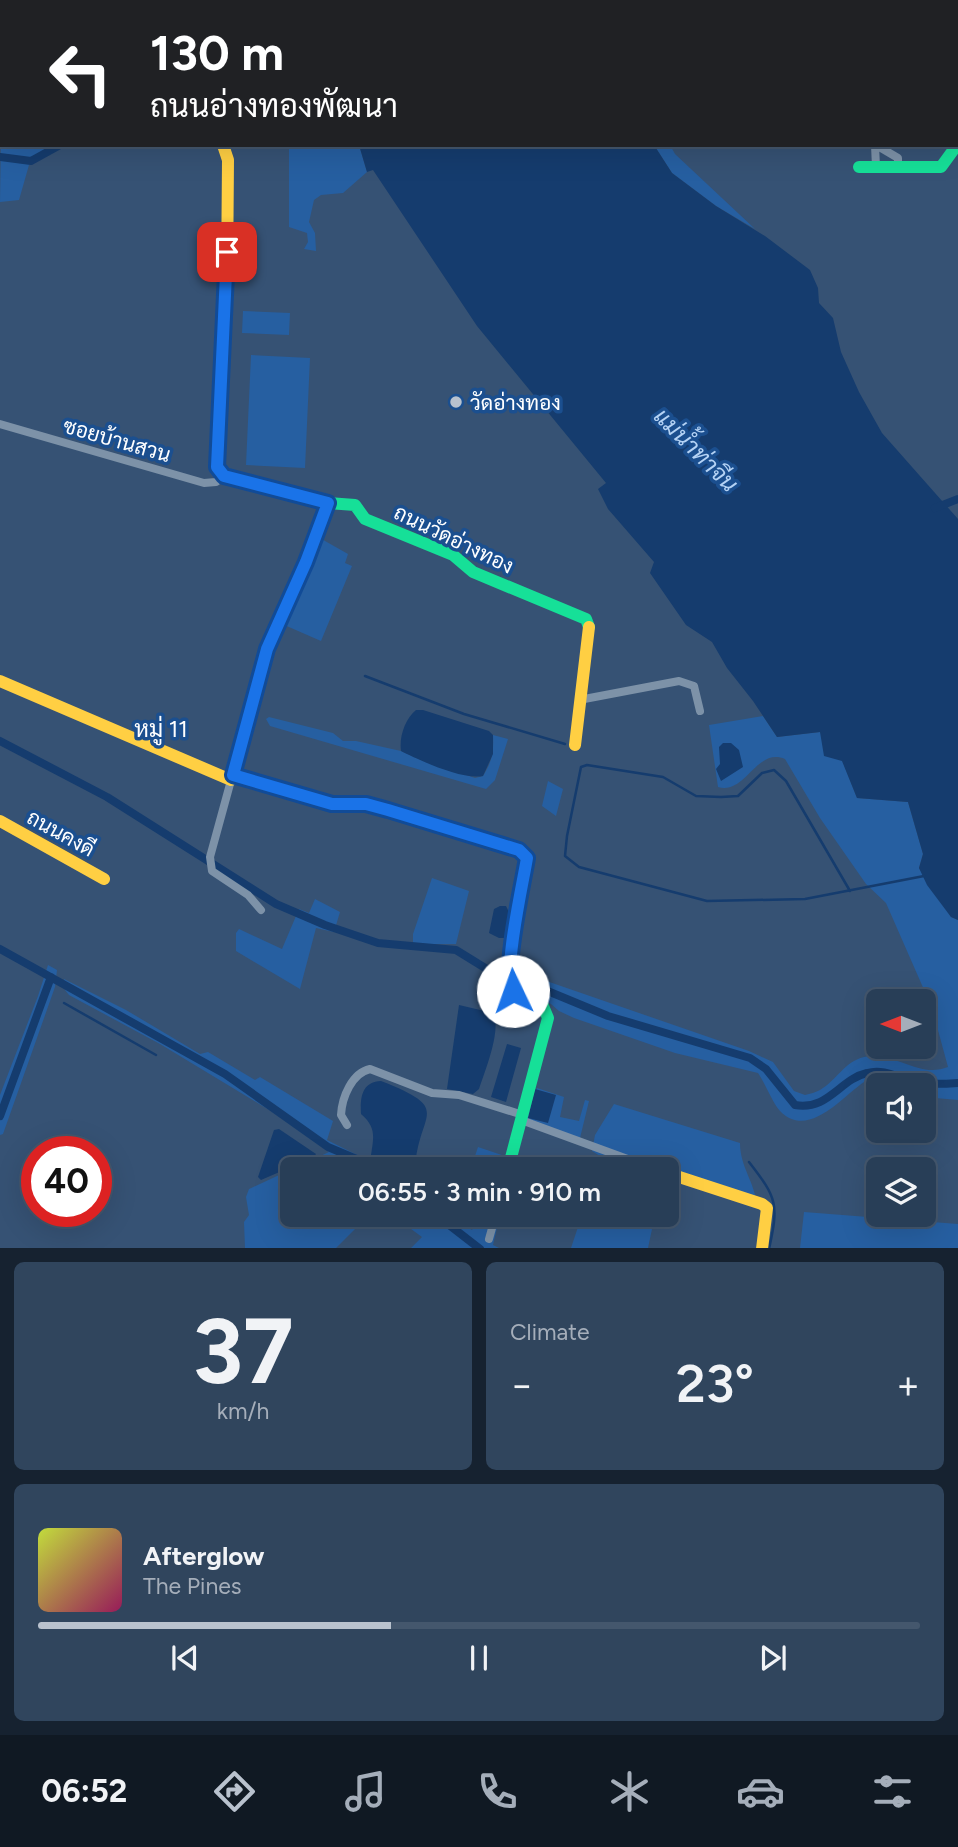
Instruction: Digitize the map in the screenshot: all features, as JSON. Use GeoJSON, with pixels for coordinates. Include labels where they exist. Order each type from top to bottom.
{"type":"FeatureCollection","features":[{"type":"Feature","properties":{"kind":"street"},"geometry":{"type":"LineString","coordinates":[[224,147],[228,160],[227,280],[216,458],[217,467],[224,476]]}},
{"type":"Feature","properties":{"kind":"street"},"geometry":{"type":"LineString","coordinates":[[876,147],[876,167]]}},
{"type":"Feature","properties":{"kind":"street"},"geometry":{"type":"LineString","coordinates":[[879,147],[898,158],[898,167]]}},
{"type":"Feature","properties":{"kind":"street"},"geometry":{"type":"LineString","coordinates":[[859,167],[942,167],[955,147]]}},
{"type":"Feature","properties":{"kind":"street","name":"ซอยบ้านสวน"},"geometry":{"type":"LineString","coordinates":[[0,424],[204,484],[216,482],[224,476]]}},
{"type":"Feature","properties":{"kind":"street","name":"ถนนวัดอ่างทอง"},"geometry":{"type":"LineString","coordinates":[[224,476],[328,503],[355,505],[365,519],[453,555],[480,575],[586,619],[589,626],[575,745]]}},
{"type":"Feature","properties":{"kind":"street"},"geometry":{"type":"LineString","coordinates":[[261,910],[248,895],[220,878],[210,861],[269,642],[306,562],[328,503]]}},
{"type":"Feature","properties":{"kind":"street"},"geometry":{"type":"LineString","coordinates":[[0,681],[232,777],[332,804],[366,804],[519,850],[527,858],[510,985],[517,994],[540,1003],[548,1011],[548,1018],[511,1157]]}},
{"type":"Feature","properties":{"kind":"street"},"geometry":{"type":"LineString","coordinates":[[579,700],[679,681],[694,686],[700,711]]}},
{"type":"Feature","properties":{"kind":"street","name":"ถนนคงดี"},"geometry":{"type":"LineString","coordinates":[[0,821],[104,879]]}},
{"type":"Feature","properties":{"kind":"street"},"geometry":{"type":"LineString","coordinates":[[347,1125],[341,1115],[347,1093],[360,1072],[370,1069],[432,1093],[459,1096],[624,1157]]}},
{"type":"Feature","properties":{"kind":"street"},"geometry":{"type":"LineString","coordinates":[[679,1177],[762,1204],[767,1208],[761,1248]]}},
{"type":"Feature","properties":{"kind":"street"},"geometry":{"type":"LineString","coordinates":[[489,1239],[492,1227]]}},
{"type":"Feature","properties":{"kind":"shaded area"},"geometry":{"type":"Polygon","coordinates":[[[1,147],[49,147],[54,150],[29,165],[19,200],[0,202],[1,147]]]}},
{"type":"Feature","properties":{"kind":"shaded area"},"geometry":{"type":"Polygon","coordinates":[[[289,147],[360,147],[367,172],[343,193],[321,195],[314,200],[309,222],[315,233],[316,251],[304,249],[308,242],[307,233],[289,227],[289,147]]]}},
{"type":"Feature","properties":{"kind":"shaded area"},"geometry":{"type":"Polygon","coordinates":[[[655,147],[671,147],[675,154],[755,229],[716,206],[672,173],[655,147]]]}},
{"type":"Feature","properties":{"kind":"shaded area"},"geometry":{"type":"Polygon","coordinates":[[[243,311],[290,313],[289,335],[242,333],[243,311]]]}},
{"type":"Feature","properties":{"kind":"shaded area"},"geometry":{"type":"Polygon","coordinates":[[[251,355],[310,358],[305,468],[246,465],[251,355]]]}},
{"type":"Feature","properties":{"kind":"shaded area"},"geometry":{"type":"Polygon","coordinates":[[[318,537],[348,554],[345,563],[352,566],[321,641],[282,624],[318,537]]]}},
{"type":"Feature","properties":{"kind":"shaded area"},"geometry":{"type":"Polygon","coordinates":[[[763,716],[777,737],[820,732],[842,760],[857,798],[908,802],[923,854],[919,868],[951,917],[958,920],[958,1100],[936,1098],[936,1073],[866,1073],[866,1082],[824,1113],[802,1121],[791,1119],[777,1107],[758,1073],[675,1053],[574,1018],[520,989],[517,979],[532,976],[749,1051],[773,1062],[794,1091],[805,1095],[820,1090],[851,1063],[864,1057],[892,1059],[926,1070],[948,1067],[936,1023],[936,989],[924,989],[886,903],[866,884],[820,818],[785,759],[766,759],[736,784],[728,788],[718,787],[709,725],[763,716]]]}},
{"type":"Feature","properties":{"kind":"shaded area"},"geometry":{"type":"Polygon","coordinates":[[[269,717],[333,733],[343,741],[356,741],[401,751],[475,778],[483,776],[489,766],[493,735],[508,739],[495,780],[486,789],[270,726],[266,719],[269,717]]]}},
{"type":"Feature","properties":{"kind":"shaded area"},"geometry":{"type":"Polygon","coordinates":[[[548,781],[563,789],[556,816],[542,806],[548,781]]]}},
{"type":"Feature","properties":{"kind":"shaded area"},"geometry":{"type":"Polygon","coordinates":[[[432,878],[469,891],[456,944],[413,944],[413,934],[432,878]]]}},
{"type":"Feature","properties":{"kind":"shaded area"},"geometry":{"type":"Polygon","coordinates":[[[315,899],[340,912],[334,932],[316,928],[300,989],[236,951],[236,933],[239,929],[282,949],[299,909],[309,913],[315,899]]]}},
{"type":"Feature","properties":{"kind":"shaded area"},"geometry":{"type":"Polygon","coordinates":[[[48,965],[57,970],[55,987],[3,1134],[0,1135],[0,1095],[48,965]]]}},
{"type":"Feature","properties":{"kind":"shaded area"},"geometry":{"type":"Polygon","coordinates":[[[64,979],[126,1010],[200,1054],[208,1052],[255,1080],[260,1077],[333,1121],[327,1140],[361,1157],[318,1157],[329,1152],[271,1111],[160,1044],[69,995],[65,990],[64,979]]]}},
{"type":"Feature","properties":{"kind":"shaded area"},"geometry":{"type":"Polygon","coordinates":[[[537,1088],[564,1097],[560,1117],[579,1121],[585,1100],[589,1101],[580,1138],[526,1120],[537,1088]]]}},
{"type":"Feature","properties":{"kind":"shaded area"},"geometry":{"type":"Polygon","coordinates":[[[614,1104],[740,1143],[742,1160],[754,1189],[757,1206],[679,1174],[679,1157],[600,1157],[592,1151],[595,1135],[614,1104]]]}},
{"type":"Feature","properties":{"kind":"shaded area"},"geometry":{"type":"Polygon","coordinates":[[[478,1147],[508,1157],[475,1157],[478,1147]]]}},
{"type":"Feature","properties":{"kind":"shaded area"},"geometry":{"type":"Polygon","coordinates":[[[280,1175],[280,1227],[357,1227],[336,1248],[245,1248],[244,1222],[249,1215],[246,1197],[249,1189],[280,1175]]]}},
{"type":"Feature","properties":{"kind":"shaded area"},"geometry":{"type":"Polygon","coordinates":[[[804,1212],[866,1217],[866,1227],[936,1227],[936,1222],[958,1224],[958,1248],[800,1248],[804,1212]]]}},
{"type":"Feature","properties":{"kind":"shaded area"},"geometry":{"type":"Polygon","coordinates":[[[408,1227],[467,1227],[472,1230],[474,1227],[496,1227],[493,1245],[499,1248],[411,1248],[422,1237],[408,1227]]]}},
{"type":"Feature","properties":{"kind":"shaded area"},"geometry":{"type":"Polygon","coordinates":[[[578,1227],[652,1227],[648,1248],[571,1248],[578,1227]]]}},
{"type":"Feature","properties":{"kind":"water","name":"แม่น้ำท่าจีน"},"geometry":{"type":"Polygon","coordinates":[[[360,147],[655,147],[672,173],[810,270],[818,288],[819,303],[833,318],[841,352],[882,433],[958,519],[958,920],[951,917],[927,885],[919,868],[923,854],[908,802],[857,798],[842,761],[824,756],[820,732],[777,737],[727,668],[712,642],[686,625],[650,573],[654,562],[608,509],[598,489],[606,483],[477,326],[373,170],[367,172],[360,147]]]}},
{"type":"Feature","properties":{"kind":"water"},"geometry":{"type":"Polygon","coordinates":[[[416,710],[489,731],[493,735],[493,754],[483,776],[453,772],[401,751],[404,729],[416,710]]]}},
{"type":"Feature","properties":{"kind":"water"},"geometry":{"type":"Polygon","coordinates":[[[723,743],[731,743],[739,750],[743,767],[721,781],[716,769],[720,764],[719,747],[723,743]]]}},
{"type":"Feature","properties":{"kind":"water"},"geometry":{"type":"Polygon","coordinates":[[[506,906],[509,915],[504,938],[489,933],[494,909],[506,906]]]}},
{"type":"Feature","properties":{"kind":"water"},"geometry":{"type":"Polygon","coordinates":[[[459,1005],[493,1013],[495,1020],[494,1039],[488,1061],[479,1089],[473,1094],[447,1089],[459,1005]]]}},
{"type":"Feature","properties":{"kind":"water"},"geometry":{"type":"Polygon","coordinates":[[[507,1044],[521,1048],[506,1102],[491,1097],[507,1044]]]}},
{"type":"Feature","properties":{"kind":"water"},"geometry":{"type":"Polygon","coordinates":[[[381,1081],[404,1091],[425,1106],[427,1114],[416,1157],[371,1155],[373,1132],[361,1114],[361,1102],[366,1087],[381,1081]]]}},
{"type":"Feature","properties":{"kind":"water"},"geometry":{"type":"Polygon","coordinates":[[[535,1089],[556,1095],[548,1123],[528,1118],[535,1089]]]}},
{"type":"Feature","properties":{"kind":"water"},"geometry":{"type":"Polygon","coordinates":[[[279,1129],[316,1154],[314,1157],[280,1157],[280,1172],[261,1180],[258,1177],[274,1130],[279,1129]]]}},
{"type":"Feature","properties":{"kind":"waterway"},"geometry":{"type":"LineString","coordinates":[[0,157],[31,161],[56,147]]}},
{"type":"Feature","properties":{"kind":"waterway"},"geometry":{"type":"LineString","coordinates":[[935,508],[958,499]]}},
{"type":"Feature","properties":{"kind":"waterway"},"geometry":{"type":"LineString","coordinates":[[365,676],[464,714],[565,744]]}},
{"type":"Feature","properties":{"kind":"waterway"},"geometry":{"type":"LineString","coordinates":[[0,741],[107,797],[276,904],[325,925],[378,943],[456,950],[490,971],[533,985],[608,1016],[750,1058],[766,1069],[795,1105],[816,1103],[858,1076],[873,1072],[919,1083],[958,1083]]}},
{"type":"Feature","properties":{"kind":"waterway"},"geometry":{"type":"LineString","coordinates":[[850,891],[786,781],[774,770],[762,773],[738,796],[721,797],[696,796],[663,777],[587,765],[581,767],[565,856],[579,867],[707,901],[805,899],[924,876]]}},
{"type":"Feature","properties":{"kind":"waterway"},"geometry":{"type":"LineString","coordinates":[[0,949],[225,1074],[328,1147],[352,1157]]}},
{"type":"Feature","properties":{"kind":"waterway"},"geometry":{"type":"LineString","coordinates":[[0,1116],[51,977]]}},
{"type":"Feature","properties":{"kind":"waterway"},"geometry":{"type":"LineString","coordinates":[[64,1003],[156,1055]]}},
{"type":"Feature","properties":{"kind":"waterway"},"geometry":{"type":"LineString","coordinates":[[749,1162],[765,1184],[773,1202],[774,1221],[769,1248]]}},
{"type":"Feature","properties":{"kind":"waterway"},"geometry":{"type":"LineString","coordinates":[[452,1227],[479,1248]]}},
{"type":"Feature","properties":{"kind":"traffic: fast"},"geometry":{"type":"LineString","coordinates":[[859,167],[941,167],[956,147]]}},
{"type":"Feature","properties":{"kind":"traffic: fast"},"geometry":{"type":"LineString","coordinates":[[217,465],[224,476],[328,503],[355,505],[365,519],[453,555],[473,572],[586,619],[589,627]]}},
{"type":"Feature","properties":{"kind":"traffic: fast"},"geometry":{"type":"LineString","coordinates":[[233,775],[332,804],[366,804],[519,850],[527,858],[513,945],[510,985],[520,995],[543,1006],[548,1018],[511,1157]]}},
{"type":"Feature","properties":{"kind":"traffic: slow"},"geometry":{"type":"LineString","coordinates":[[217,465],[227,280],[228,160],[224,147]]}},
{"type":"Feature","properties":{"kind":"traffic: slow"},"geometry":{"type":"LineString","coordinates":[[575,745],[589,627]]}},
{"type":"Feature","properties":{"kind":"traffic: slow"},"geometry":{"type":"LineString","coordinates":[[0,681],[231,780]]}},
{"type":"Feature","properties":{"kind":"traffic: slow"},"geometry":{"type":"LineString","coordinates":[[0,821],[104,879]]}},
{"type":"Feature","properties":{"kind":"traffic: slow"},"geometry":{"type":"LineString","coordinates":[[679,1177],[762,1204],[767,1208],[762,1248]]}},
{"type":"Feature","properties":{"kind":"place","name":"วัดอ่างทอง"},"geometry":{"type":"Point","coordinates":[456,402]}},
{"type":"Feature","properties":{"kind":"district","name":"หมู่ 11"},"geometry":{"type":"Point","coordinates":[161,729]}},
{"type":"Feature","properties":{"kind":"route"},"geometry":{"type":"LineString","coordinates":[[227,252],[217,467],[224,476],[328,503],[306,562],[267,649],[233,775],[332,804],[366,804],[523,853],[527,858],[509,978],[513,991]]}}]}
